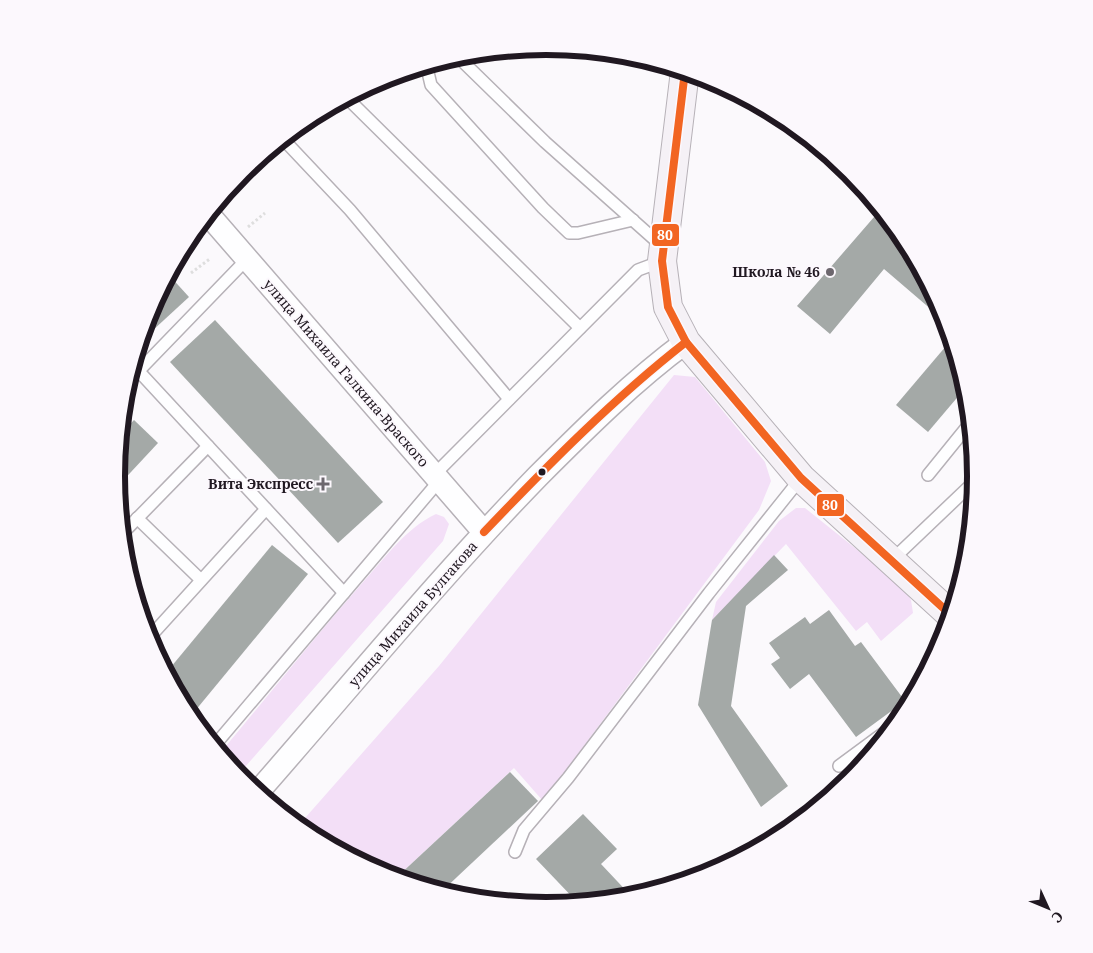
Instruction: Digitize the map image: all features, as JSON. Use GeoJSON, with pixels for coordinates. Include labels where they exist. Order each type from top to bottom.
{"type":"FeatureCollection","features":[{"type":"Feature","properties":{"kind":"street"},"geometry":{"type":"LineString","coordinates":[[684,78],[663,254],[668,307],[686,342],[801,478],[946,611]]}},
{"type":"Feature","properties":{"kind":"street","name":"улица Михаила Галкина-Враского"},"geometry":{"type":"LineString","coordinates":[[213,219],[484,532]]}},
{"type":"Feature","properties":{"kind":"street","name":"улица Михаила Булгакова"},"geometry":{"type":"LineString","coordinates":[[263,788],[484,532],[583,431],[662,360],[686,342]]}},
{"type":"Feature","properties":{"kind":"lane"},"geometry":{"type":"LineString","coordinates":[[219,741],[344,593],[436,478],[509,399],[638,270],[663,254],[633,220],[545,142],[464,63]]}},
{"type":"Feature","properties":{"kind":"lane"},"geometry":{"type":"LineString","coordinates":[[429,72],[431,85],[543,208],[569,233],[578,233],[633,220]]}},
{"type":"Feature","properties":{"kind":"lane"},"geometry":{"type":"LineString","coordinates":[[351,103],[580,328]]}},
{"type":"Feature","properties":{"kind":"lane"},"geometry":{"type":"LineString","coordinates":[[288,144],[350,210],[509,399]]}},
{"type":"Feature","properties":{"kind":"lane"},"geometry":{"type":"LineString","coordinates":[[140,364],[247,259]]}},
{"type":"Feature","properties":{"kind":"lane"},"geometry":{"type":"LineString","coordinates":[[138,370],[344,593]]}},
{"type":"Feature","properties":{"kind":"lane"},"geometry":{"type":"LineString","coordinates":[[928,475],[965,430]]}},
{"type":"Feature","properties":{"kind":"lane"},"geometry":{"type":"LineString","coordinates":[[128,527],[208,446]]}},
{"type":"Feature","properties":{"kind":"lane"},"geometry":{"type":"LineString","coordinates":[[515,852],[524,830],[568,778],[709,593],[801,478]]}},
{"type":"Feature","properties":{"kind":"lane"},"geometry":{"type":"LineString","coordinates":[[892,560],[968,487]]}},
{"type":"Feature","properties":{"kind":"lane"},"geometry":{"type":"LineString","coordinates":[[155,632],[266,509]]}},
{"type":"Feature","properties":{"kind":"lane"},"geometry":{"type":"LineString","coordinates":[[137,518],[201,580]]}},
{"type":"Feature","properties":{"kind":"lane"},"geometry":{"type":"LineString","coordinates":[[839,766],[876,738]]}},
{"type":"Feature","properties":{"kind":"path"},"geometry":{"type":"LineString","coordinates":[[248,227],[265,213]]}},
{"type":"Feature","properties":{"kind":"path"},"geometry":{"type":"LineString","coordinates":[[191,273],[210,258]]}},
{"type":"Feature","properties":{"kind":"shaded area"},"geometry":{"type":"Polygon","coordinates":[[[674,375],[695,377],[765,462],[771,481],[759,510],[543,801],[514,768],[402,872],[360,855],[303,820],[439,666],[674,375]]]}},
{"type":"Feature","properties":{"kind":"shaded area"},"geometry":{"type":"Polygon","coordinates":[[[796,508],[805,508],[905,588],[911,600],[913,613],[881,641],[867,622],[856,631],[786,544],[712,620],[716,602],[779,521],[796,508]]]}},
{"type":"Feature","properties":{"kind":"shaded area"},"geometry":{"type":"Polygon","coordinates":[[[436,514],[444,517],[449,524],[443,541],[243,769],[224,748],[389,553],[406,535],[436,514]]]}},
{"type":"Feature","properties":{"kind":"building"},"geometry":{"type":"Polygon","coordinates":[[[876,214],[912,266],[935,313],[884,269],[830,334],[797,306],[876,214]]]}},
{"type":"Feature","properties":{"kind":"building"},"geometry":{"type":"Polygon","coordinates":[[[173,280],[189,297],[150,333],[173,280]]]}},
{"type":"Feature","properties":{"kind":"building"},"geometry":{"type":"Polygon","coordinates":[[[215,320],[383,502],[338,543],[170,362],[215,320]]]}},
{"type":"Feature","properties":{"kind":"building"},"geometry":{"type":"Polygon","coordinates":[[[947,345],[960,394],[928,432],[896,405],[947,345]]]}},
{"type":"Feature","properties":{"kind":"building"},"geometry":{"type":"Polygon","coordinates":[[[134,420],[158,443],[125,478],[126,449],[128,426],[134,420]]]}},
{"type":"Feature","properties":{"kind":"building"},"geometry":{"type":"Polygon","coordinates":[[[272,545],[308,574],[196,710],[170,668],[272,545]]]}},
{"type":"Feature","properties":{"kind":"building"},"geometry":{"type":"Polygon","coordinates":[[[774,555],[788,570],[746,606],[731,706],[788,786],[761,807],[698,705],[712,620],[774,555]]]}},
{"type":"Feature","properties":{"kind":"building"},"geometry":{"type":"Polygon","coordinates":[[[829,610],[855,646],[861,642],[904,700],[856,737],[809,674],[790,689],[771,664],[780,658],[769,643],[805,617],[810,624],[829,610]]]}},
{"type":"Feature","properties":{"kind":"building"},"geometry":{"type":"Polygon","coordinates":[[[510,772],[538,801],[447,886],[402,873],[510,772]]]}},
{"type":"Feature","properties":{"kind":"building"},"geometry":{"type":"Polygon","coordinates":[[[583,814],[617,849],[601,864],[626,890],[572,897],[536,859],[583,814]]]}},
{"type":"Feature","properties":{"kind":"transit line","name":"80"},"geometry":{"type":"LineString","coordinates":[[684,78],[662,261],[668,307],[686,342],[801,478],[946,611]]}},
{"type":"Feature","properties":{"kind":"transit line","name":"80"},"geometry":{"type":"LineString","coordinates":[[484,532],[582,433],[633,386],[686,342]]}},
{"type":"Feature","properties":{"kind":"place","name":"Школа № 46"},"geometry":{"type":"Point","coordinates":[830,272]}},
{"type":"Feature","properties":{"kind":"place","name":"Вита Экспресс"},"geometry":{"type":"Point","coordinates":[323,484]}}]}
